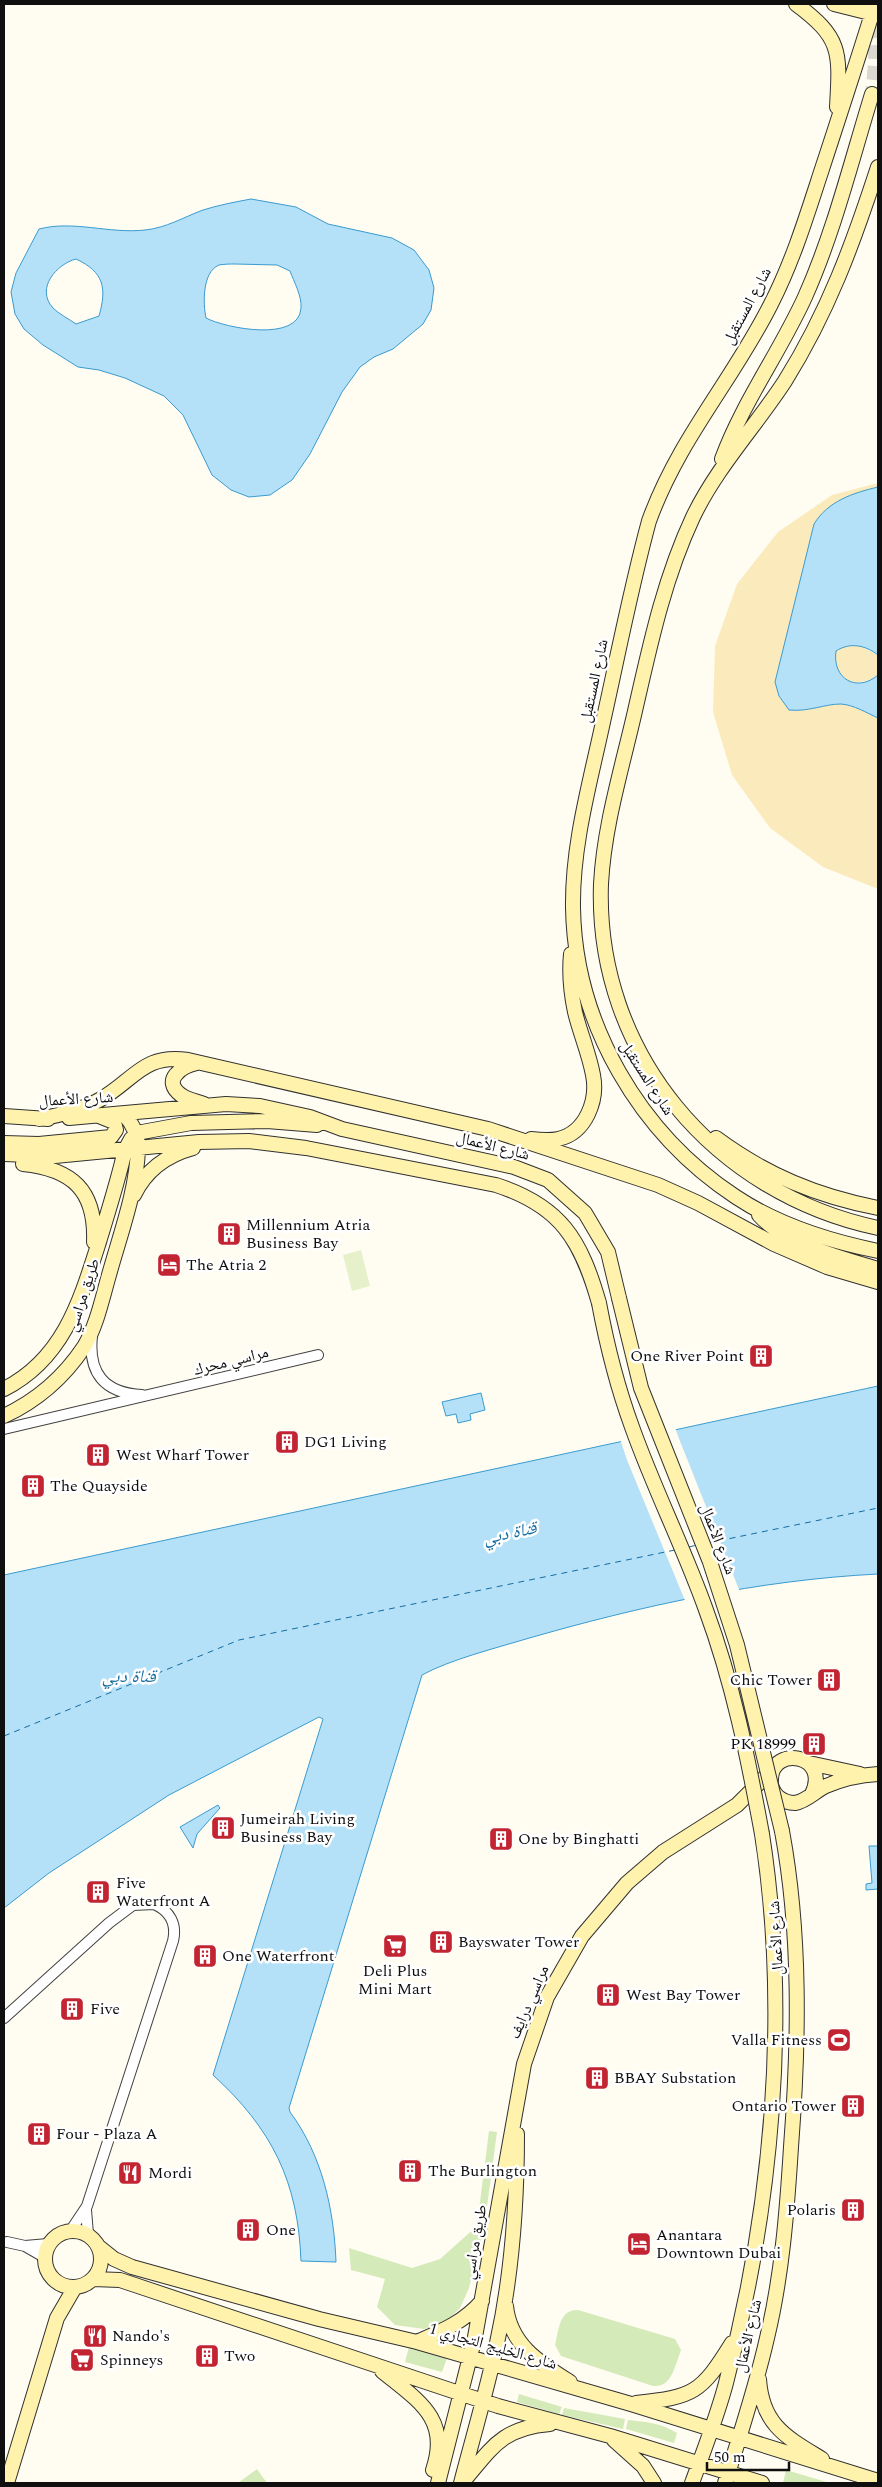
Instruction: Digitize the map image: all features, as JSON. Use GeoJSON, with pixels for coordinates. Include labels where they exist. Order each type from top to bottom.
{"type":"FeatureCollection","features":[{"type":"Feature","properties":{"kind":"street"},"geometry":{"type":"LineString","coordinates":[[796,4],[824,27],[836,49],[840,64],[835,130]]}},
{"type":"Feature","properties":{"kind":"street"},"geometry":{"type":"LineString","coordinates":[[834,4],[876,10]]}},
{"type":"Feature","properties":{"kind":"street","name":"شارع المستقبل"},"geometry":{"type":"LineString","coordinates":[[876,10],[802,229],[771,303],[755,333],[681,449],[662,488],[649,521],[581,825],[573,879],[574,934],[577,961],[590,1010],[610,1057],[637,1100],[668,1140],[686,1158],[721,1187],[754,1208],[824,1237],[878,1251]]}},
{"type":"Feature","properties":{"kind":"street"},"geometry":{"type":"LineString","coordinates":[[717,474],[732,435],[785,338],[815,274],[872,94]]}},
{"type":"Feature","properties":{"kind":"street","name":"شارع المستقبل"},"geometry":{"type":"LineString","coordinates":[[878,167],[849,256],[822,318],[781,386],[717,474],[684,538],[660,607],[608,827],[602,867],[602,916],[605,946],[619,1004],[643,1058],[676,1108],[718,1151],[766,1186],[820,1212],[878,1228]]}},
{"type":"Feature","properties":{"kind":"street"},"geometry":{"type":"LineString","coordinates":[[513,1138],[559,1139],[581,1124],[594,1095],[593,1073],[576,1015],[571,988],[570,961],[574,934]]}},
{"type":"Feature","properties":{"kind":"street"},"geometry":{"type":"LineString","coordinates":[[39,1119],[64,1114],[99,1100],[151,1063],[169,1059],[197,1063],[427,1114],[513,1138],[658,1185],[698,1203],[768,1241],[827,1267],[878,1282]]}},
{"type":"Feature","properties":{"kind":"street"},"geometry":{"type":"LineString","coordinates":[[197,1063],[186,1066],[177,1072],[174,1082],[175,1088],[182,1096],[209,1106]]}},
{"type":"Feature","properties":{"kind":"street","name":"شارع الأعمال"},"geometry":{"type":"LineString","coordinates":[[4,1116],[39,1119],[209,1106],[243,1105],[277,1108],[310,1117],[342,1129],[500,1163],[548,1180],[585,1213],[598,1233],[613,1266],[641,1388],[710,1562],[737,1645],[788,1860],[794,1928],[796,2080],[788,2196],[771,2323],[759,2371],[727,2478]]}},
{"type":"Feature","properties":{"kind":"street"},"geometry":{"type":"LineString","coordinates":[[676,1108],[738,1154],[772,1174],[827,1196],[878,1208]]}},
{"type":"Feature","properties":{"kind":"street"},"geometry":{"type":"LineString","coordinates":[[124,1114],[133,1145],[148,1130],[191,1123],[267,1121],[342,1129]]}},
{"type":"Feature","properties":{"kind":"street"},"geometry":{"type":"LineString","coordinates":[[4,1143],[38,1144],[111,1137],[116,1130],[114,1122],[108,1118],[94,1116]]}},
{"type":"Feature","properties":{"kind":"street"},"geometry":{"type":"LineString","coordinates":[[128,1206],[142,1180],[164,1160],[182,1151],[227,1141]]}},
{"type":"Feature","properties":{"kind":"street","name":"شارع الأعمال"},"geometry":{"type":"LineString","coordinates":[[4,1154],[40,1156],[133,1145],[227,1141],[306,1148],[496,1185],[522,1194],[563,1224],[578,1244],[590,1270],[614,1374],[631,1427],[685,1555],[724,1660],[748,1758],[762,1834],[773,1933],[774,2082],[757,2239],[726,2384],[692,2483]]}},
{"type":"Feature","properties":{"kind":"street","name":"طريق مراسي"},"geometry":{"type":"LineString","coordinates":[[4,1416],[36,1398],[53,1383],[78,1355],[92,1333],[128,1206],[133,1145]]}},
{"type":"Feature","properties":{"kind":"street","name":"طريق مراسي"},"geometry":{"type":"LineString","coordinates":[[4,1389],[33,1370],[64,1334],[78,1306],[133,1145]]}},
{"type":"Feature","properties":{"kind":"street"},"geometry":{"type":"LineString","coordinates":[[4,1162],[49,1168],[73,1181],[85,1196],[92,1214],[93,1260]]}},
{"type":"Feature","properties":{"kind":"street"},"geometry":{"type":"LineString","coordinates":[[754,1208],[765,1222],[780,1232],[820,1250],[878,1269]]}},
{"type":"Feature","properties":{"kind":"street","name":"مراسي محرك"},"geometry":{"type":"LineString","coordinates":[[92,1333],[92,1360],[102,1380],[121,1392],[150,1396]]}},
{"type":"Feature","properties":{"kind":"street","name":"مراسي محرك"},"geometry":{"type":"LineString","coordinates":[[4,1429],[318,1355]]}},
{"type":"Feature","properties":{"kind":"street"},"geometry":{"type":"LineString","coordinates":[[790,1758],[873,1774],[839,1781],[798,1802],[784,1801],[772,1788],[773,1769],[777,1764],[790,1758]]}},
{"type":"Feature","properties":{"kind":"street"},"geometry":{"type":"LineString","coordinates":[[809,1763],[816,1778],[812,1794]]}},
{"type":"Feature","properties":{"kind":"street","name":"مراسي درايف"},"geometry":{"type":"LineString","coordinates":[[516,2110],[524,2064],[538,2019],[557,1976],[582,1936],[611,1899],[645,1867],[682,1838],[737,1805],[773,1769]]}},
{"type":"Feature","properties":{"kind":"street","name":"مراسي درايف"},"geometry":{"type":"LineString","coordinates":[[737,1805],[760,1800],[784,1801]]}},
{"type":"Feature","properties":{"kind":"street"},"geometry":{"type":"LineString","coordinates":[[4,2018],[109,1923],[133,1905],[154,1904],[170,1915],[175,1928],[173,1941],[87,2206],[71,2230]]}},
{"type":"Feature","properties":{"kind":"street","name":"طريق مراسي"},"geometry":{"type":"LineString","coordinates":[[461,2483],[492,2364],[505,2292],[517,2160],[516,2110]]}},
{"type":"Feature","properties":{"kind":"street","name":"طريق مراسي"},"geometry":{"type":"LineString","coordinates":[[438,2483],[470,2358],[516,2110]]}},
{"type":"Feature","properties":{"kind":"street"},"geometry":{"type":"LineString","coordinates":[[87,2206],[88,2234]]}},
{"type":"Feature","properties":{"kind":"street"},"geometry":{"type":"LineString","coordinates":[[71,2230],[88,2234],[99,2247],[100,2267],[93,2278],[82,2286],[75,2287],[58,2283],[47,2271],[46,2251],[58,2235],[71,2230]]}},
{"type":"Feature","properties":{"kind":"street"},"geometry":{"type":"LineString","coordinates":[[7,2242],[46,2251]]}},
{"type":"Feature","properties":{"kind":"street","name":"شارع الخليج التجاري 1"},"geometry":{"type":"LineString","coordinates":[[99,2247],[114,2259],[132,2267],[319,2319],[418,2342],[631,2404],[878,2481]]}},
{"type":"Feature","properties":{"kind":"street"},"geometry":{"type":"LineString","coordinates":[[93,2278],[120,2280],[375,2366],[482,2400],[610,2436],[699,2464],[727,2478],[762,2483]]}},
{"type":"Feature","properties":{"kind":"street"},"geometry":{"type":"LineString","coordinates":[[57,2318],[58,2283]]}},
{"type":"Feature","properties":{"kind":"street"},"geometry":{"type":"LineString","coordinates":[[7,2483],[57,2318],[75,2287]]}},
{"type":"Feature","properties":{"kind":"street"},"geometry":{"type":"LineString","coordinates":[[505,2292],[510,2324],[520,2343],[532,2356],[581,2390]]}},
{"type":"Feature","properties":{"kind":"street"},"geometry":{"type":"LineString","coordinates":[[418,2342],[461,2321],[482,2300]]}},
{"type":"Feature","properties":{"kind":"street"},"geometry":{"type":"LineString","coordinates":[[631,2404],[675,2399],[700,2387],[713,2373],[737,2334]]}},
{"type":"Feature","properties":{"kind":"street"},"geometry":{"type":"LineString","coordinates":[[375,2366],[419,2401],[431,2415],[439,2442],[429,2483]]}},
{"type":"Feature","properties":{"kind":"street"},"geometry":{"type":"LineString","coordinates":[[759,2371],[764,2407],[778,2429],[840,2470]]}},
{"type":"Feature","properties":{"kind":"street"},"geometry":{"type":"LineString","coordinates":[[461,2483],[500,2439],[522,2428],[562,2423]]}},
{"type":"Feature","properties":{"kind":"street"},"geometry":{"type":"LineString","coordinates":[[610,2436],[643,2466],[654,2483]]}},
{"type":"Feature","properties":{"kind":"green space"},"geometry":{"type":"Polygon","coordinates":[[[361,1250],[370,1286],[352,1291],[343,1255],[361,1250]]]}},
{"type":"Feature","properties":{"kind":"green space"},"geometry":{"type":"Polygon","coordinates":[[[489,2131],[497,2132],[484,2229],[469,2288],[460,2308],[445,2323],[424,2329],[395,2325],[377,2307],[385,2279],[351,2270],[349,2248],[412,2268],[440,2259],[477,2226],[489,2131]]]}},
{"type":"Feature","properties":{"kind":"green space"},"geometry":{"type":"Polygon","coordinates":[[[578,2310],[675,2339],[681,2350],[675,2369],[669,2379],[659,2386],[653,2386],[561,2356],[555,2345],[559,2327],[567,2313],[578,2310]]]}},
{"type":"Feature","properties":{"kind":"green space"},"geometry":{"type":"Polygon","coordinates":[[[409,2347],[447,2358],[442,2372],[405,2362],[409,2347]]]}},
{"type":"Feature","properties":{"kind":"green space"},"geometry":{"type":"Polygon","coordinates":[[[519,2394],[562,2407],[559,2414],[517,2402],[519,2394]]]}},
{"type":"Feature","properties":{"kind":"green space"},"geometry":{"type":"Polygon","coordinates":[[[564,2408],[625,2419],[623,2429],[562,2415],[564,2408]]]}},
{"type":"Feature","properties":{"kind":"green space"},"geometry":{"type":"Polygon","coordinates":[[[628,2420],[665,2427],[677,2433],[674,2443],[626,2429],[628,2420]]]}},
{"type":"Feature","properties":{"kind":"green space"},"geometry":{"type":"Polygon","coordinates":[[[257,2469],[267,2483],[238,2483],[257,2469]]]}},
{"type":"Feature","properties":{"kind":"green space"},"geometry":{"type":"Polygon","coordinates":[[[786,2470],[830,2483],[783,2483],[786,2470]]]}},
{"type":"Feature","properties":{"kind":"sand"},"geometry":{"type":"Polygon","coordinates":[[[878,483],[878,487],[850,495],[826,509],[814,524],[775,682],[790,710],[804,710],[841,704],[856,708],[878,718],[878,889],[823,867],[770,828],[732,775],[713,712],[715,646],[737,584],[778,532],[832,495],[878,483]]]}},
{"type":"Feature","properties":{"kind":"sand"},"geometry":{"type":"Polygon","coordinates":[[[846,645],[858,645],[878,655],[878,676],[869,680],[853,682],[841,676],[837,670],[836,651],[846,645]]]}},
{"type":"Feature","properties":{"kind":"water"},"geometry":{"type":"Polygon","coordinates":[[[251,199],[296,207],[328,224],[392,238],[414,250],[429,270],[434,288],[431,310],[423,324],[393,349],[374,357],[360,367],[342,392],[310,454],[292,480],[270,495],[249,497],[231,490],[212,475],[183,415],[164,396],[125,378],[99,370],[78,367],[43,345],[24,329],[15,314],[11,292],[16,273],[39,229],[78,226],[132,231],[153,229],[168,225],[203,210],[251,199]],[[76,259],[56,271],[47,285],[46,293],[53,308],[76,324],[99,316],[103,289],[98,275],[93,269],[76,259]],[[219,265],[209,274],[204,297],[206,318],[229,326],[260,330],[288,326],[297,319],[301,303],[290,271],[277,265],[219,265]]]}},
{"type":"Feature","properties":{"kind":"water"},"geometry":{"type":"Polygon","coordinates":[[[878,487],[878,655],[863,647],[847,646],[836,651],[836,661],[842,676],[854,683],[862,683],[878,675],[878,718],[856,708],[841,704],[803,710],[789,710],[779,696],[775,682],[814,524],[826,509],[842,499],[878,487]]]}},
{"type":"Feature","properties":{"kind":"water","name":"قناة دبي"},"geometry":{"type":"Polygon","coordinates":[[[878,1386],[878,1574],[789,1582],[700,1596],[612,1616],[487,1650],[445,1664],[422,1675],[289,2108],[318,2164],[329,2203],[335,2242],[336,2262],[301,2261],[299,2232],[294,2206],[278,2158],[266,2136],[251,2116],[234,2095],[213,2075],[323,1719],[319,1717],[169,1795],[49,1873],[4,1908],[4,1575],[878,1386]]]}},
{"type":"Feature","properties":{"kind":"water"},"geometry":{"type":"Polygon","coordinates":[[[481,1393],[485,1410],[470,1414],[471,1420],[458,1423],[456,1414],[446,1416],[442,1402],[481,1393]]]}},
{"type":"Feature","properties":{"kind":"water"},"geometry":{"type":"Polygon","coordinates":[[[218,1805],[220,1808],[197,1834],[193,1848],[180,1827],[218,1805]]]}},
{"type":"Feature","properties":{"kind":"water"},"geometry":{"type":"Polygon","coordinates":[[[869,1846],[878,1846],[878,1889],[866,1890],[866,1884],[872,1883],[869,1846]]]}},
{"type":"Feature","properties":{"kind":"pier"},"geometry":{"type":"Polygon","coordinates":[[[675,1427],[740,1592],[686,1603],[627,1460],[620,1439],[675,1427]]]}},
{"type":"Feature","properties":{"kind":"ferry route"},"geometry":{"type":"LineString","coordinates":[[708,1543],[878,1508]]}},
{"type":"Feature","properties":{"kind":"ferry route"},"geometry":{"type":"LineString","coordinates":[[689,1547],[697,1545]]}},
{"type":"Feature","properties":{"kind":"ferry route"},"geometry":{"type":"LineString","coordinates":[[4,1736],[239,1640],[675,1550]]}},
{"type":"Feature","properties":{"kind":"tunnel"},"geometry":{"type":"LineString","coordinates":[[867,4],[873,28],[875,49],[872,94]]}},
{"type":"Feature","properties":{"kind":"place","name":"Millennium Atria Business Bay"},"geometry":{"type":"Point","coordinates":[229,1234]}},
{"type":"Feature","properties":{"kind":"place","name":"The Atria 2"},"geometry":{"type":"Point","coordinates":[169,1265]}},
{"type":"Feature","properties":{"kind":"place","name":"One River Point"},"geometry":{"type":"Point","coordinates":[761,1356]}},
{"type":"Feature","properties":{"kind":"place","name":"DG1 Living"},"geometry":{"type":"Point","coordinates":[287,1442]}},
{"type":"Feature","properties":{"kind":"place","name":"West Wharf Tower"},"geometry":{"type":"Point","coordinates":[98,1455]}},
{"type":"Feature","properties":{"kind":"place","name":"The Quayside"},"geometry":{"type":"Point","coordinates":[33,1486]}},
{"type":"Feature","properties":{"kind":"place","name":"Chic Tower"},"geometry":{"type":"Point","coordinates":[829,1680]}},
{"type":"Feature","properties":{"kind":"place","name":"PK 18999"},"geometry":{"type":"Point","coordinates":[814,1744]}},
{"type":"Feature","properties":{"kind":"place","name":"Jumeirah Living Business Bay"},"geometry":{"type":"Point","coordinates":[223,1828]}},
{"type":"Feature","properties":{"kind":"place","name":"One by Binghatti"},"geometry":{"type":"Point","coordinates":[501,1839]}},
{"type":"Feature","properties":{"kind":"place","name":"Five Waterfront A"},"geometry":{"type":"Point","coordinates":[98,1892]}},
{"type":"Feature","properties":{"kind":"place","name":"Bayswater Tower"},"geometry":{"type":"Point","coordinates":[441,1942]}},
{"type":"Feature","properties":{"kind":"place","name":"Deli Plus Mini Mart"},"geometry":{"type":"Point","coordinates":[395,1946]}},
{"type":"Feature","properties":{"kind":"place","name":"One Waterfront"},"geometry":{"type":"Point","coordinates":[205,1956]}},
{"type":"Feature","properties":{"kind":"place","name":"West Bay Tower"},"geometry":{"type":"Point","coordinates":[608,1995]}},
{"type":"Feature","properties":{"kind":"place","name":"Five"},"geometry":{"type":"Point","coordinates":[72,2009]}},
{"type":"Feature","properties":{"kind":"place","name":"Valla Fitness"},"geometry":{"type":"Point","coordinates":[839,2040]}},
{"type":"Feature","properties":{"kind":"place","name":"BBAY Substation"},"geometry":{"type":"Point","coordinates":[597,2078]}},
{"type":"Feature","properties":{"kind":"place","name":"Ontario Tower"},"geometry":{"type":"Point","coordinates":[853,2106]}},
{"type":"Feature","properties":{"kind":"place","name":"Four - Plaza A"},"geometry":{"type":"Point","coordinates":[39,2134]}},
{"type":"Feature","properties":{"kind":"place","name":"The Burlington"},"geometry":{"type":"Point","coordinates":[410,2171]}},
{"type":"Feature","properties":{"kind":"place","name":"Mordi"},"geometry":{"type":"Point","coordinates":[130,2173]}},
{"type":"Feature","properties":{"kind":"place","name":"Polaris"},"geometry":{"type":"Point","coordinates":[853,2210]}},
{"type":"Feature","properties":{"kind":"place","name":"One"},"geometry":{"type":"Point","coordinates":[248,2230]}},
{"type":"Feature","properties":{"kind":"place","name":"Anantara Downtown Dubai"},"geometry":{"type":"Point","coordinates":[639,2244]}},
{"type":"Feature","properties":{"kind":"place","name":"Nando's"},"geometry":{"type":"Point","coordinates":[95,2336]}},
{"type":"Feature","properties":{"kind":"place","name":"Two"},"geometry":{"type":"Point","coordinates":[207,2356]}},
{"type":"Feature","properties":{"kind":"place","name":"Spinneys"},"geometry":{"type":"Point","coordinates":[82,2360]}}]}
